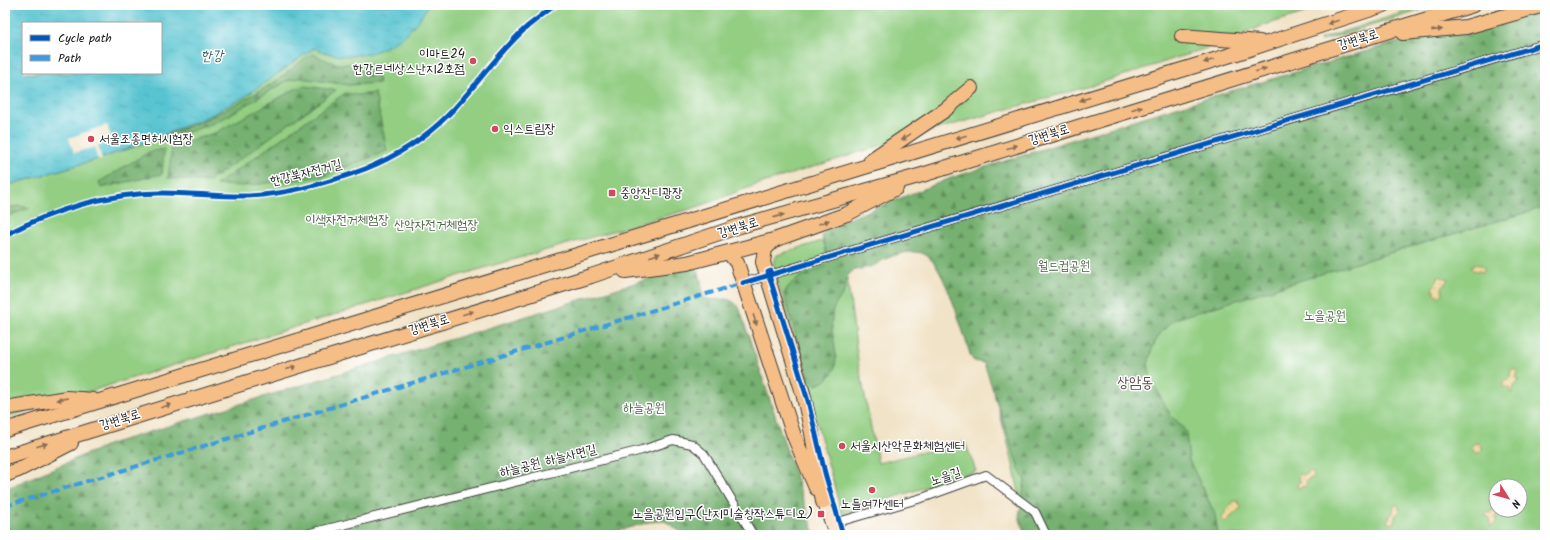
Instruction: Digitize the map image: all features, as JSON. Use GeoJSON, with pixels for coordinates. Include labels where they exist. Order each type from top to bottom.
{"type":"FeatureCollection","features":[{"type":"Feature","properties":{"kind":"highway","name":"강변북로"},"geometry":{"type":"LineString","coordinates":[[5,430],[1269,43],[1384,5]]}},
{"type":"Feature","properties":{"kind":"highway","name":"강변북로"},"geometry":{"type":"LineString","coordinates":[[5,457],[591,276],[740,226],[922,175],[1473,5]]}},
{"type":"Feature","properties":{"kind":"highway"},"geometry":{"type":"LineString","coordinates":[[1370,36],[1466,27],[1544,5]]}},
{"type":"Feature","properties":{"kind":"highway"},"geometry":{"type":"LineString","coordinates":[[1182,36],[1269,43]]}},
{"type":"Feature","properties":{"kind":"highway"},"geometry":{"type":"LineString","coordinates":[[856,169],[945,110],[971,88]]}},
{"type":"Feature","properties":{"kind":"highway"},"geometry":{"type":"LineString","coordinates":[[591,276],[687,263],[774,240],[847,214],[922,175]]}},
{"type":"Feature","properties":{"kind":"highway"},"geometry":{"type":"LineString","coordinates":[[774,240],[765,250],[763,262],[803,393],[812,433],[823,502]]}},
{"type":"Feature","properties":{"kind":"highway"},"geometry":{"type":"LineString","coordinates":[[729,253],[738,263],[743,283],[795,439],[823,502]]}},
{"type":"Feature","properties":{"kind":"highway"},"geometry":{"type":"LineString","coordinates":[[5,408],[67,398],[101,400]]}},
{"type":"Feature","properties":{"kind":"highway"},"geometry":{"type":"LineString","coordinates":[[5,474],[18,470],[109,424]]}},
{"type":"Feature","properties":{"kind":"highway"},"geometry":{"type":"LineString","coordinates":[[795,439],[802,441],[809,437],[812,433]]}},
{"type":"Feature","properties":{"kind":"street"},"geometry":{"type":"LineString","coordinates":[[743,283],[1545,44]]}},
{"type":"Feature","properties":{"kind":"street","name":"하늘공원 하늘사면길"},"geometry":{"type":"LineString","coordinates":[[303,535],[642,450],[673,440],[692,444],[704,454],[753,535]]}},
{"type":"Feature","properties":{"kind":"street","name":"노을길"},"geometry":{"type":"LineString","coordinates":[[833,530],[986,475],[1035,512],[1046,535]]}},
{"type":"Feature","properties":{"kind":"street"},"geometry":{"type":"LineString","coordinates":[[823,502],[833,530]]}},
{"type":"Feature","properties":{"kind":"green space"},"geometry":{"type":"Polygon","coordinates":[[[381,5],[1330,5],[1265,25],[1219,44],[1097,84],[895,141],[753,186],[697,207],[477,270],[5,418],[5,186],[82,164],[134,147],[159,138],[208,116],[246,95],[314,48],[381,5]]]}},
{"type":"Feature","properties":{"kind":"green space"},"geometry":{"type":"Polygon","coordinates":[[[1427,5],[1439,5],[1321,41],[1320,39],[1427,5]]]}},
{"type":"Feature","properties":{"kind":"green space","name":"월드컵공원"},"geometry":{"type":"Polygon","coordinates":[[[1545,5],[1545,207],[1175,319],[1161,332],[1153,346],[1148,364],[1151,379],[1171,416],[1182,426],[1186,433],[1189,460],[1215,514],[1218,535],[1025,535],[1019,516],[1025,481],[1019,469],[984,363],[974,361],[971,357],[953,302],[940,273],[933,262],[926,255],[921,253],[908,252],[887,258],[874,266],[854,271],[849,274],[846,280],[844,292],[832,312],[832,326],[836,356],[835,365],[832,373],[826,380],[816,385],[809,381],[784,294],[792,283],[829,263],[822,236],[828,227],[951,178],[1163,111],[1432,32],[1545,5]]]}},
{"type":"Feature","properties":{"kind":"green space","name":"노을공원"},"geometry":{"type":"Polygon","coordinates":[[[1545,27],[1545,535],[1028,535],[1011,455],[985,360],[949,279],[921,247],[846,269],[858,361],[878,463],[965,442],[976,471],[842,514],[773,264],[777,255],[1245,110],[1545,27]]]}},
{"type":"Feature","properties":{"kind":"green space"},"geometry":{"type":"Polygon","coordinates":[[[313,54],[340,64],[359,63],[369,65],[377,74],[379,83],[349,85],[300,78],[287,81],[212,124],[170,138],[160,139],[246,99],[273,83],[302,60],[313,54]]]}},
{"type":"Feature","properties":{"kind":"green space"},"geometry":{"type":"Polygon","coordinates":[[[303,86],[336,90],[208,182],[168,178],[172,147],[217,132],[303,86]]]}},
{"type":"Feature","properties":{"kind":"green space"},"geometry":{"type":"Polygon","coordinates":[[[345,93],[358,95],[375,93],[387,151],[323,176],[245,186],[216,185],[345,93]]]}},
{"type":"Feature","properties":{"kind":"green space"},"geometry":{"type":"Polygon","coordinates":[[[164,149],[162,174],[101,188],[99,182],[149,152],[164,149]]]}},
{"type":"Feature","properties":{"kind":"green space"},"geometry":{"type":"Polygon","coordinates":[[[20,206],[30,208],[5,217],[5,207],[20,206]]]}},
{"type":"Feature","properties":{"kind":"green space","name":"하늘공원"},"geometry":{"type":"Polygon","coordinates":[[[690,266],[696,267],[699,272],[704,298],[714,300],[731,300],[739,307],[815,535],[685,535],[665,521],[649,522],[603,535],[5,535],[5,489],[110,444],[690,266]]]}},
{"type":"Feature","properties":{"kind":"sand"},"geometry":{"type":"Polygon","coordinates":[[[1473,264],[1481,265],[1485,270],[1483,272],[1473,270],[1471,267],[1473,264]]]}},
{"type":"Feature","properties":{"kind":"sand"},"geometry":{"type":"Polygon","coordinates":[[[1438,276],[1448,279],[1442,288],[1443,293],[1439,297],[1432,288],[1437,282],[1438,276]]]}},
{"type":"Feature","properties":{"kind":"sand"},"geometry":{"type":"Polygon","coordinates":[[[1513,368],[1518,372],[1516,378],[1518,379],[1518,382],[1513,387],[1513,393],[1510,393],[1509,388],[1503,387],[1503,385],[1504,382],[1510,377],[1511,370],[1513,368]]]}},
{"type":"Feature","properties":{"kind":"sand"},"geometry":{"type":"Polygon","coordinates":[[[1475,443],[1479,443],[1481,444],[1481,452],[1475,453],[1472,450],[1472,446],[1475,443]]]}},
{"type":"Feature","properties":{"kind":"sand"},"geometry":{"type":"Polygon","coordinates":[[[1310,471],[1314,474],[1313,478],[1307,480],[1306,486],[1298,488],[1297,484],[1301,481],[1298,479],[1299,474],[1305,475],[1310,471]]]}},
{"type":"Feature","properties":{"kind":"sand"},"geometry":{"type":"Polygon","coordinates":[[[1234,501],[1238,501],[1241,508],[1225,522],[1222,521],[1223,515],[1234,501]]]}},
{"type":"Feature","properties":{"kind":"sand"},"geometry":{"type":"Polygon","coordinates":[[[1396,504],[1401,510],[1395,516],[1394,523],[1390,524],[1387,520],[1393,512],[1396,504]]]}},
{"type":"Feature","properties":{"kind":"sand"},"geometry":{"type":"Polygon","coordinates":[[[1490,518],[1496,518],[1496,523],[1491,527],[1490,518]]]}},
{"type":"Feature","properties":{"kind":"water","name":"한강"},"geometry":{"type":"Polygon","coordinates":[[[5,5],[428,5],[408,32],[380,50],[347,56],[331,54],[314,48],[246,96],[207,117],[102,158],[5,186],[5,5]]]}},
{"type":"Feature","properties":{"kind":"pier","name":"서울조종면허시험장"},"geometry":{"type":"Polygon","coordinates":[[[107,125],[112,141],[98,146],[102,160],[98,160],[94,147],[74,153],[69,138],[107,125]]]}},
{"type":"Feature","properties":{"kind":"marked path"},"geometry":{"type":"LineString","coordinates":[[5,506],[743,283]]}},
{"type":"Feature","properties":{"kind":"cycle path","name":"한강북자전거길"},"geometry":{"type":"LineString","coordinates":[[5,235],[62,210],[103,199],[144,193],[238,196],[264,195],[308,187],[365,169],[387,159],[420,139],[430,131],[448,115],[517,36],[555,5]]}},
{"type":"Feature","properties":{"kind":"cycle path"},"geometry":{"type":"LineString","coordinates":[[743,283],[1545,44]]}},
{"type":"Feature","properties":{"kind":"cycle path"},"geometry":{"type":"LineString","coordinates":[[771,271],[768,272],[808,401],[825,473],[843,535]]}},
{"type":"Feature","properties":{"kind":"place","name":"이마트24 한강르네상스난지2호점"},"geometry":{"type":"Point","coordinates":[473,61]}},
{"type":"Feature","properties":{"kind":"place","name":"익스트림장"},"geometry":{"type":"Point","coordinates":[495,129]}},
{"type":"Feature","properties":{"kind":"place","name":"서울조종면허시험장"},"geometry":{"type":"Point","coordinates":[91,139]}},
{"type":"Feature","properties":{"kind":"place","name":"중앙잔디광장"},"geometry":{"type":"Point","coordinates":[612,193]}},
{"type":"Feature","properties":{"kind":"place","name":"서울시산악문화체험센터"},"geometry":{"type":"Point","coordinates":[842,446]}},
{"type":"Feature","properties":{"kind":"place","name":"노들여가센터"},"geometry":{"type":"Point","coordinates":[872,490]}},
{"type":"Feature","properties":{"kind":"place","name":"노을공원입구(난지미술창작스튜디오)"},"geometry":{"type":"Point","coordinates":[821,514]}},
{"type":"Feature","properties":{"kind":"district","name":"상암동"},"geometry":{"type":"Point","coordinates":[1135,383]}},
{"type":"Feature","properties":{"kind":"park label","name":"이색자전거체험장"},"geometry":{"type":"Point","coordinates":[347,220]}},
{"type":"Feature","properties":{"kind":"park label","name":"산악자전거체험장"},"geometry":{"type":"Point","coordinates":[436,225]}}]}
